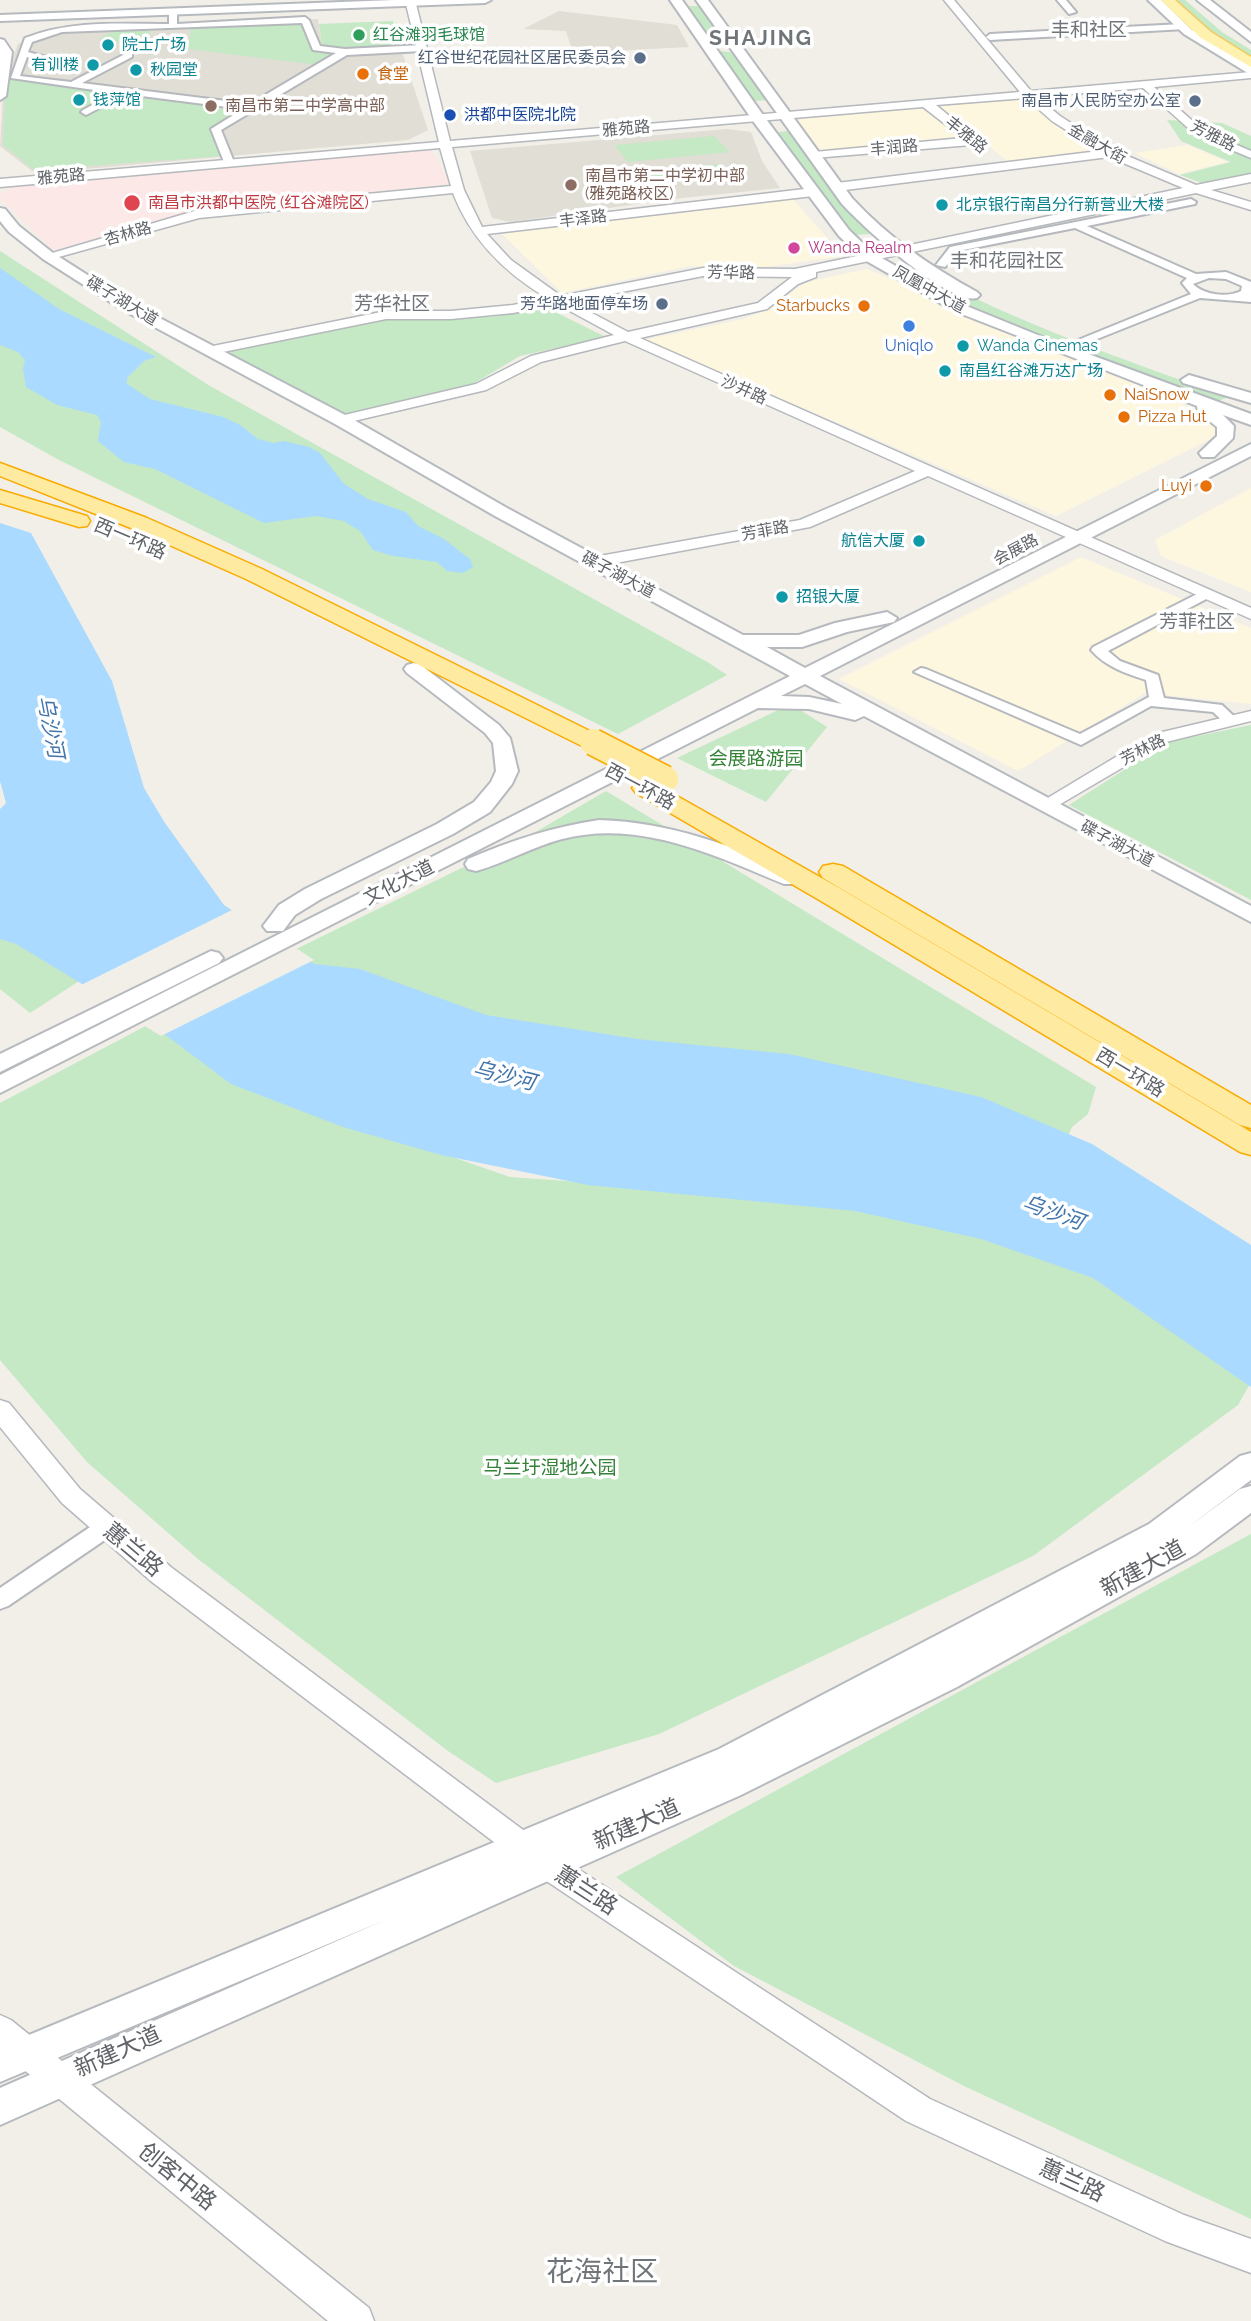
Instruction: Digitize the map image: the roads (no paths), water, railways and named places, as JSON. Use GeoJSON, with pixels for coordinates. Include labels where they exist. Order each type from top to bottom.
{"type":"FeatureCollection","features":[{"type":"Feature","properties":{"kind":"highway"},"geometry":{"type":"LineString","coordinates":[[0,455],[65,495]]}},
{"type":"Feature","properties":{"kind":"highway","name":"西一环路"},"geometry":{"type":"LineString","coordinates":[[0,469],[65,495],[208,572],[414,669],[645,788],[831,895],[1251,1145]]}},
{"type":"Feature","properties":{"kind":"highway","name":"西一环路"},"geometry":{"type":"LineString","coordinates":[[0,485],[124,527],[435,660],[665,779],[880,899],[1251,1118]]}},
{"type":"Feature","properties":{"kind":"highway"},"geometry":{"type":"LineString","coordinates":[[0,496],[124,527]]}},
{"type":"Feature","properties":{"kind":"main road"},"geometry":{"type":"LineString","coordinates":[[0,16],[485,0]]}},
{"type":"Feature","properties":{"kind":"main road"},"geometry":{"type":"LineString","coordinates":[[1154,0],[1182,27],[1249,71]]}},
{"type":"Feature","properties":{"kind":"main road"},"geometry":{"type":"LineString","coordinates":[[1191,0],[1251,38]]}},
{"type":"Feature","properties":{"kind":"main road"},"geometry":{"type":"LineString","coordinates":[[0,16],[173,12],[412,1]]}},
{"type":"Feature","properties":{"kind":"main road"},"geometry":{"type":"LineString","coordinates":[[660,1],[678,3]]}},
{"type":"Feature","properties":{"kind":"main road","name":"凤凰中大道"},"geometry":{"type":"LineString","coordinates":[[705,1],[837,187],[878,235],[900,253],[985,302]]}},
{"type":"Feature","properties":{"kind":"main road","name":"凤凰中大道"},"geometry":{"type":"LineString","coordinates":[[678,3],[813,192],[849,237],[873,259],[959,308],[1179,382],[1251,420]]}},
{"type":"Feature","properties":{"kind":"main road"},"geometry":{"type":"LineString","coordinates":[[1171,5],[1249,71]]}},
{"type":"Feature","properties":{"kind":"main road"},"geometry":{"type":"LineString","coordinates":[[1171,5],[1191,8],[1203,6],[1251,47]]}},
{"type":"Feature","properties":{"kind":"main road"},"geometry":{"type":"LineString","coordinates":[[0,43],[6,52],[0,96]]}},
{"type":"Feature","properties":{"kind":"main road"},"geometry":{"type":"LineString","coordinates":[[1222,78],[1249,71]]}},
{"type":"Feature","properties":{"kind":"main road","name":"碟子湖大道"},"geometry":{"type":"LineString","coordinates":[[0,212],[14,229],[48,256],[128,307],[341,420],[722,632],[870,719],[1251,926]]}},
{"type":"Feature","properties":{"kind":"main road","name":"碟子湖大道"},"geometry":{"type":"LineString","coordinates":[[0,226],[49,267],[124,316],[1251,915]]}},
{"type":"Feature","properties":{"kind":"main road"},"geometry":{"type":"LineString","coordinates":[[849,237],[878,235]]}},
{"type":"Feature","properties":{"kind":"main road"},"geometry":{"type":"LineString","coordinates":[[892,271],[918,264]]}},
{"type":"Feature","properties":{"kind":"main road"},"geometry":{"type":"LineString","coordinates":[[1005,310],[1137,361]]}},
{"type":"Feature","properties":{"kind":"main road"},"geometry":{"type":"LineString","coordinates":[[1179,382],[1251,400]]}},
{"type":"Feature","properties":{"kind":"main road"},"geometry":{"type":"LineString","coordinates":[[1179,382],[1226,426],[1225,438],[1208,453]]}},
{"type":"Feature","properties":{"kind":"main road","name":"会展路"},"geometry":{"type":"LineString","coordinates":[[794,674],[887,618],[1251,432]]}},
{"type":"Feature","properties":{"kind":"main road","name":"会展路"},"geometry":{"type":"LineString","coordinates":[[794,674],[1078,538],[1248,452]]}},
{"type":"Feature","properties":{"kind":"main road"},"geometry":{"type":"LineString","coordinates":[[722,632],[780,643],[812,639],[842,627],[887,618]]}},
{"type":"Feature","properties":{"kind":"main road"},"geometry":{"type":"LineString","coordinates":[[414,669],[492,729],[503,742],[507,771],[501,784],[482,807],[445,830],[313,894],[286,910],[284,932],[332,929],[371,916],[503,850],[541,835],[593,827],[619,826],[666,831],[716,846],[831,895]]}},
{"type":"Feature","properties":{"kind":"main road","name":"文化大道"},"geometry":{"type":"LineString","coordinates":[[284,932],[738,711],[794,674]]}},
{"type":"Feature","properties":{"kind":"main road","name":"文化大道"},"geometry":{"type":"LineString","coordinates":[[0,1064],[110,1019],[794,674]]}},
{"type":"Feature","properties":{"kind":"main road"},"geometry":{"type":"LineString","coordinates":[[738,711],[763,703],[789,701],[833,707],[870,719]]}},
{"type":"Feature","properties":{"kind":"main road","name":"文化大道"},"geometry":{"type":"LineString","coordinates":[[0,1085],[110,1019]]}},
{"type":"Feature","properties":{"kind":"main road","name":"新建大道"},"geometry":{"type":"LineString","coordinates":[[0,2107],[535,1855],[731,1759],[1160,1532],[1251,1464]]}},
{"type":"Feature","properties":{"kind":"main road","name":"新建大道"},"geometry":{"type":"LineString","coordinates":[[13,2059],[535,1855],[729,1784],[945,1678],[1185,1546],[1251,1497]]}},
{"type":"Feature","properties":{"kind":"street","name":"金融大街"},"geometry":{"type":"LineString","coordinates":[[949,0],[1062,124],[1147,171],[1202,192],[1251,204]]}},
{"type":"Feature","properties":{"kind":"street","name":"金融大街"},"geometry":{"type":"LineString","coordinates":[[958,0],[1035,95]]}},
{"type":"Feature","properties":{"kind":"street"},"geometry":{"type":"LineString","coordinates":[[1061,0],[1072,12]]}},
{"type":"Feature","properties":{"kind":"street","name":"沙井路"},"geometry":{"type":"LineString","coordinates":[[412,1],[445,144],[458,189],[478,231],[508,262],[556,300],[627,337],[1251,614]]}},
{"type":"Feature","properties":{"kind":"street"},"geometry":{"type":"LineString","coordinates":[[173,12],[173,27]]}},
{"type":"Feature","properties":{"kind":"street"},"geometry":{"type":"LineString","coordinates":[[252,107],[15,78],[28,40],[70,28],[173,27],[305,20],[316,48],[345,52],[422,48]]}},
{"type":"Feature","properties":{"kind":"street"},"geometry":{"type":"LineString","coordinates":[[990,37],[1182,27]]}},
{"type":"Feature","properties":{"kind":"street"},"geometry":{"type":"LineString","coordinates":[[229,162],[216,129],[345,52]]}},
{"type":"Feature","properties":{"kind":"street"},"geometry":{"type":"LineString","coordinates":[[23,54],[42,57]]}},
{"type":"Feature","properties":{"kind":"street"},"geometry":{"type":"LineString","coordinates":[[72,85],[129,55]]}},
{"type":"Feature","properties":{"kind":"street","name":"雅苑路"},"geometry":{"type":"LineString","coordinates":[[0,183],[1222,78]]}},
{"type":"Feature","properties":{"kind":"street","name":"芳雅路"},"geometry":{"type":"LineString","coordinates":[[1146,85],[1200,134],[1251,155]]}},
{"type":"Feature","properties":{"kind":"street"},"geometry":{"type":"LineString","coordinates":[[86,112],[123,92]]}},
{"type":"Feature","properties":{"kind":"street","name":"丰雅路"},"geometry":{"type":"LineString","coordinates":[[927,104],[984,149]]}},
{"type":"Feature","properties":{"kind":"street","name":"丰润路"},"geometry":{"type":"LineString","coordinates":[[814,155],[974,141]]}},
{"type":"Feature","properties":{"kind":"street"},"geometry":{"type":"LineString","coordinates":[[837,187],[1115,152]]}},
{"type":"Feature","properties":{"kind":"street","name":"丰雅路"},"geometry":{"type":"LineString","coordinates":[[994,158],[1005,166]]}},
{"type":"Feature","properties":{"kind":"street","name":"芳华路"},"geometry":{"type":"LineString","coordinates":[[900,253],[1071,223],[1251,180]]}},
{"type":"Feature","properties":{"kind":"street","name":"杏林路"},"geometry":{"type":"LineString","coordinates":[[48,256],[198,214],[458,189]]}},
{"type":"Feature","properties":{"kind":"street","name":"丰泽路"},"geometry":{"type":"LineString","coordinates":[[478,231],[813,192]]}},
{"type":"Feature","properties":{"kind":"street","name":"芳华路"},"geometry":{"type":"LineString","coordinates":[[341,420],[481,387],[536,359],[747,311],[762,306],[793,281],[807,275],[900,253],[1202,192]]}},
{"type":"Feature","properties":{"kind":"street"},"geometry":{"type":"LineString","coordinates":[[942,265],[954,249],[1071,223],[1195,277],[1219,275],[1236,278],[1244,282],[1249,289],[1245,297],[1199,294],[1186,284],[1195,277]]}},
{"type":"Feature","properties":{"kind":"street","name":"芳华路"},"geometry":{"type":"LineString","coordinates":[[208,351],[386,315],[480,313],[680,275],[704,272],[795,272],[873,259]]}},
{"type":"Feature","properties":{"kind":"street"},"geometry":{"type":"LineString","coordinates":[[1236,278],[1251,272]]}},
{"type":"Feature","properties":{"kind":"street"},"geometry":{"type":"LineString","coordinates":[[1082,342],[1199,294]]}},
{"type":"Feature","properties":{"kind":"street","name":"芳菲路"},"geometry":{"type":"LineString","coordinates":[[594,562],[804,524],[927,471]]}},
{"type":"Feature","properties":{"kind":"street"},"geometry":{"type":"LineString","coordinates":[[1157,701],[1153,678],[1115,664],[1098,650],[1205,594]]}},
{"type":"Feature","properties":{"kind":"street"},"geometry":{"type":"LineString","coordinates":[[920,672],[1081,740],[1148,701],[1217,708],[1231,721]]}},
{"type":"Feature","properties":{"kind":"street","name":"芳林路"},"geometry":{"type":"LineString","coordinates":[[1045,805],[1160,738],[1251,716]]}},
{"type":"Feature","properties":{"kind":"street","name":"蕙兰路"},"geometry":{"type":"LineString","coordinates":[[0,1409],[71,1496],[162,1575],[535,1855],[918,2110],[1177,2230],[1251,2256]]}},
{"type":"Feature","properties":{"kind":"street"},"geometry":{"type":"LineString","coordinates":[[0,1600],[107,1527]]}},
{"type":"Feature","properties":{"kind":"street","name":"创客中路"},"geometry":{"type":"LineString","coordinates":[[0,2031],[13,2059],[57,2079],[356,2321]]}},
{"type":"Feature","properties":{"kind":"water"},"geometry":{"type":"Polygon","coordinates":[[[0,268],[59,309],[156,357],[144,361],[127,378],[127,384],[150,399],[223,417],[240,425],[258,439],[309,447],[320,453],[344,484],[368,499],[406,512],[418,526],[444,539],[470,559],[473,567],[463,573],[447,571],[437,562],[393,556],[373,550],[360,531],[344,521],[316,516],[264,523],[155,469],[124,462],[98,441],[101,422],[97,415],[57,405],[26,387],[23,369],[25,360],[18,352],[0,345],[0,268]]]}},
{"type":"Feature","properties":{"kind":"water","name":"乌沙河"},"geometry":{"type":"Polygon","coordinates":[[[0,523],[31,533],[112,681],[144,788],[165,823],[224,905],[314,964],[360,969],[486,1015],[637,1039],[789,1054],[981,1097],[1092,1144],[1251,1245],[1251,1387],[1093,1278],[981,1239],[855,1211],[588,1185],[441,1155],[343,1127],[231,1084],[163,1033],[16,944],[0,939],[0,809],[6,803],[0,781],[0,523]]]}},
{"type":"Feature","properties":{"kind":"place","name":"红谷滩羽毛球馆"},"geometry":{"type":"Point","coordinates":[359,35]}},
{"type":"Feature","properties":{"kind":"place","name":"院士广场"},"geometry":{"type":"Point","coordinates":[108,45]}},
{"type":"Feature","properties":{"kind":"place","name":"红谷世纪花园社区居民委员会"},"geometry":{"type":"Point","coordinates":[640,58]}},
{"type":"Feature","properties":{"kind":"place","name":"有训楼"},"geometry":{"type":"Point","coordinates":[93,65]}},
{"type":"Feature","properties":{"kind":"place","name":"秋园堂"},"geometry":{"type":"Point","coordinates":[136,70]}},
{"type":"Feature","properties":{"kind":"place","name":"食堂"},"geometry":{"type":"Point","coordinates":[363,74]}},
{"type":"Feature","properties":{"kind":"place","name":"钱萍馆"},"geometry":{"type":"Point","coordinates":[79,100]}},
{"type":"Feature","properties":{"kind":"place","name":"南昌市人民防空办公室"},"geometry":{"type":"Point","coordinates":[1195,101]}},
{"type":"Feature","properties":{"kind":"place","name":"南昌市第二中学高中部"},"geometry":{"type":"Point","coordinates":[211,106]}},
{"type":"Feature","properties":{"kind":"place","name":"洪都中医院北院"},"geometry":{"type":"Point","coordinates":[450,115]}},
{"type":"Feature","properties":{"kind":"place","name":"南昌市第二中学初中部 (雅苑路校区)"},"geometry":{"type":"Point","coordinates":[571,185]}},
{"type":"Feature","properties":{"kind":"place","name":"南昌市洪都中医院 (红谷滩院区)"},"geometry":{"type":"Point","coordinates":[132,203]}},
{"type":"Feature","properties":{"kind":"place","name":"北京银行南昌分行新营业大楼"},"geometry":{"type":"Point","coordinates":[942,205]}},
{"type":"Feature","properties":{"kind":"place","name":"Wanda Realm"},"geometry":{"type":"Point","coordinates":[794,248]}},
{"type":"Feature","properties":{"kind":"place","name":"芳华路地面停车场"},"geometry":{"type":"Point","coordinates":[662,304]}},
{"type":"Feature","properties":{"kind":"place","name":"Starbucks"},"geometry":{"type":"Point","coordinates":[864,306]}},
{"type":"Feature","properties":{"kind":"place","name":"Uniqlo"},"geometry":{"type":"Point","coordinates":[909,326]}},
{"type":"Feature","properties":{"kind":"place","name":"Wanda Cinemas"},"geometry":{"type":"Point","coordinates":[963,346]}},
{"type":"Feature","properties":{"kind":"place","name":"南昌红谷滩万达广场"},"geometry":{"type":"Point","coordinates":[945,371]}},
{"type":"Feature","properties":{"kind":"place","name":"NaiSnow"},"geometry":{"type":"Point","coordinates":[1110,395]}},
{"type":"Feature","properties":{"kind":"place","name":"Pizza Hut"},"geometry":{"type":"Point","coordinates":[1124,417]}},
{"type":"Feature","properties":{"kind":"place","name":"Luyi"},"geometry":{"type":"Point","coordinates":[1206,486]}},
{"type":"Feature","properties":{"kind":"place","name":"航信大厦"},"geometry":{"type":"Point","coordinates":[919,541]}},
{"type":"Feature","properties":{"kind":"place","name":"招银大厦"},"geometry":{"type":"Point","coordinates":[782,597]}},
{"type":"Feature","properties":{"kind":"district","name":"丰和社区"},"geometry":{"type":"Point","coordinates":[1089,30]}},
{"type":"Feature","properties":{"kind":"district","name":"SHAJING"},"geometry":{"type":"Point","coordinates":[761,39]}},
{"type":"Feature","properties":{"kind":"district","name":"丰和花园社区"},"geometry":{"type":"Point","coordinates":[1007,261]}},
{"type":"Feature","properties":{"kind":"district","name":"芳华社区"},"geometry":{"type":"Point","coordinates":[392,304]}},
{"type":"Feature","properties":{"kind":"district","name":"芳菲社区"},"geometry":{"type":"Point","coordinates":[1197,622]}},
{"type":"Feature","properties":{"kind":"district","name":"花海社区"},"geometry":{"type":"Point","coordinates":[602,2273]}},
{"type":"Feature","properties":{"kind":"park label","name":"会展路游园"},"geometry":{"type":"Point","coordinates":[756,759]}},
{"type":"Feature","properties":{"kind":"park label","name":"马兰圩湿地公园"},"geometry":{"type":"Point","coordinates":[550,1468]}}]}
